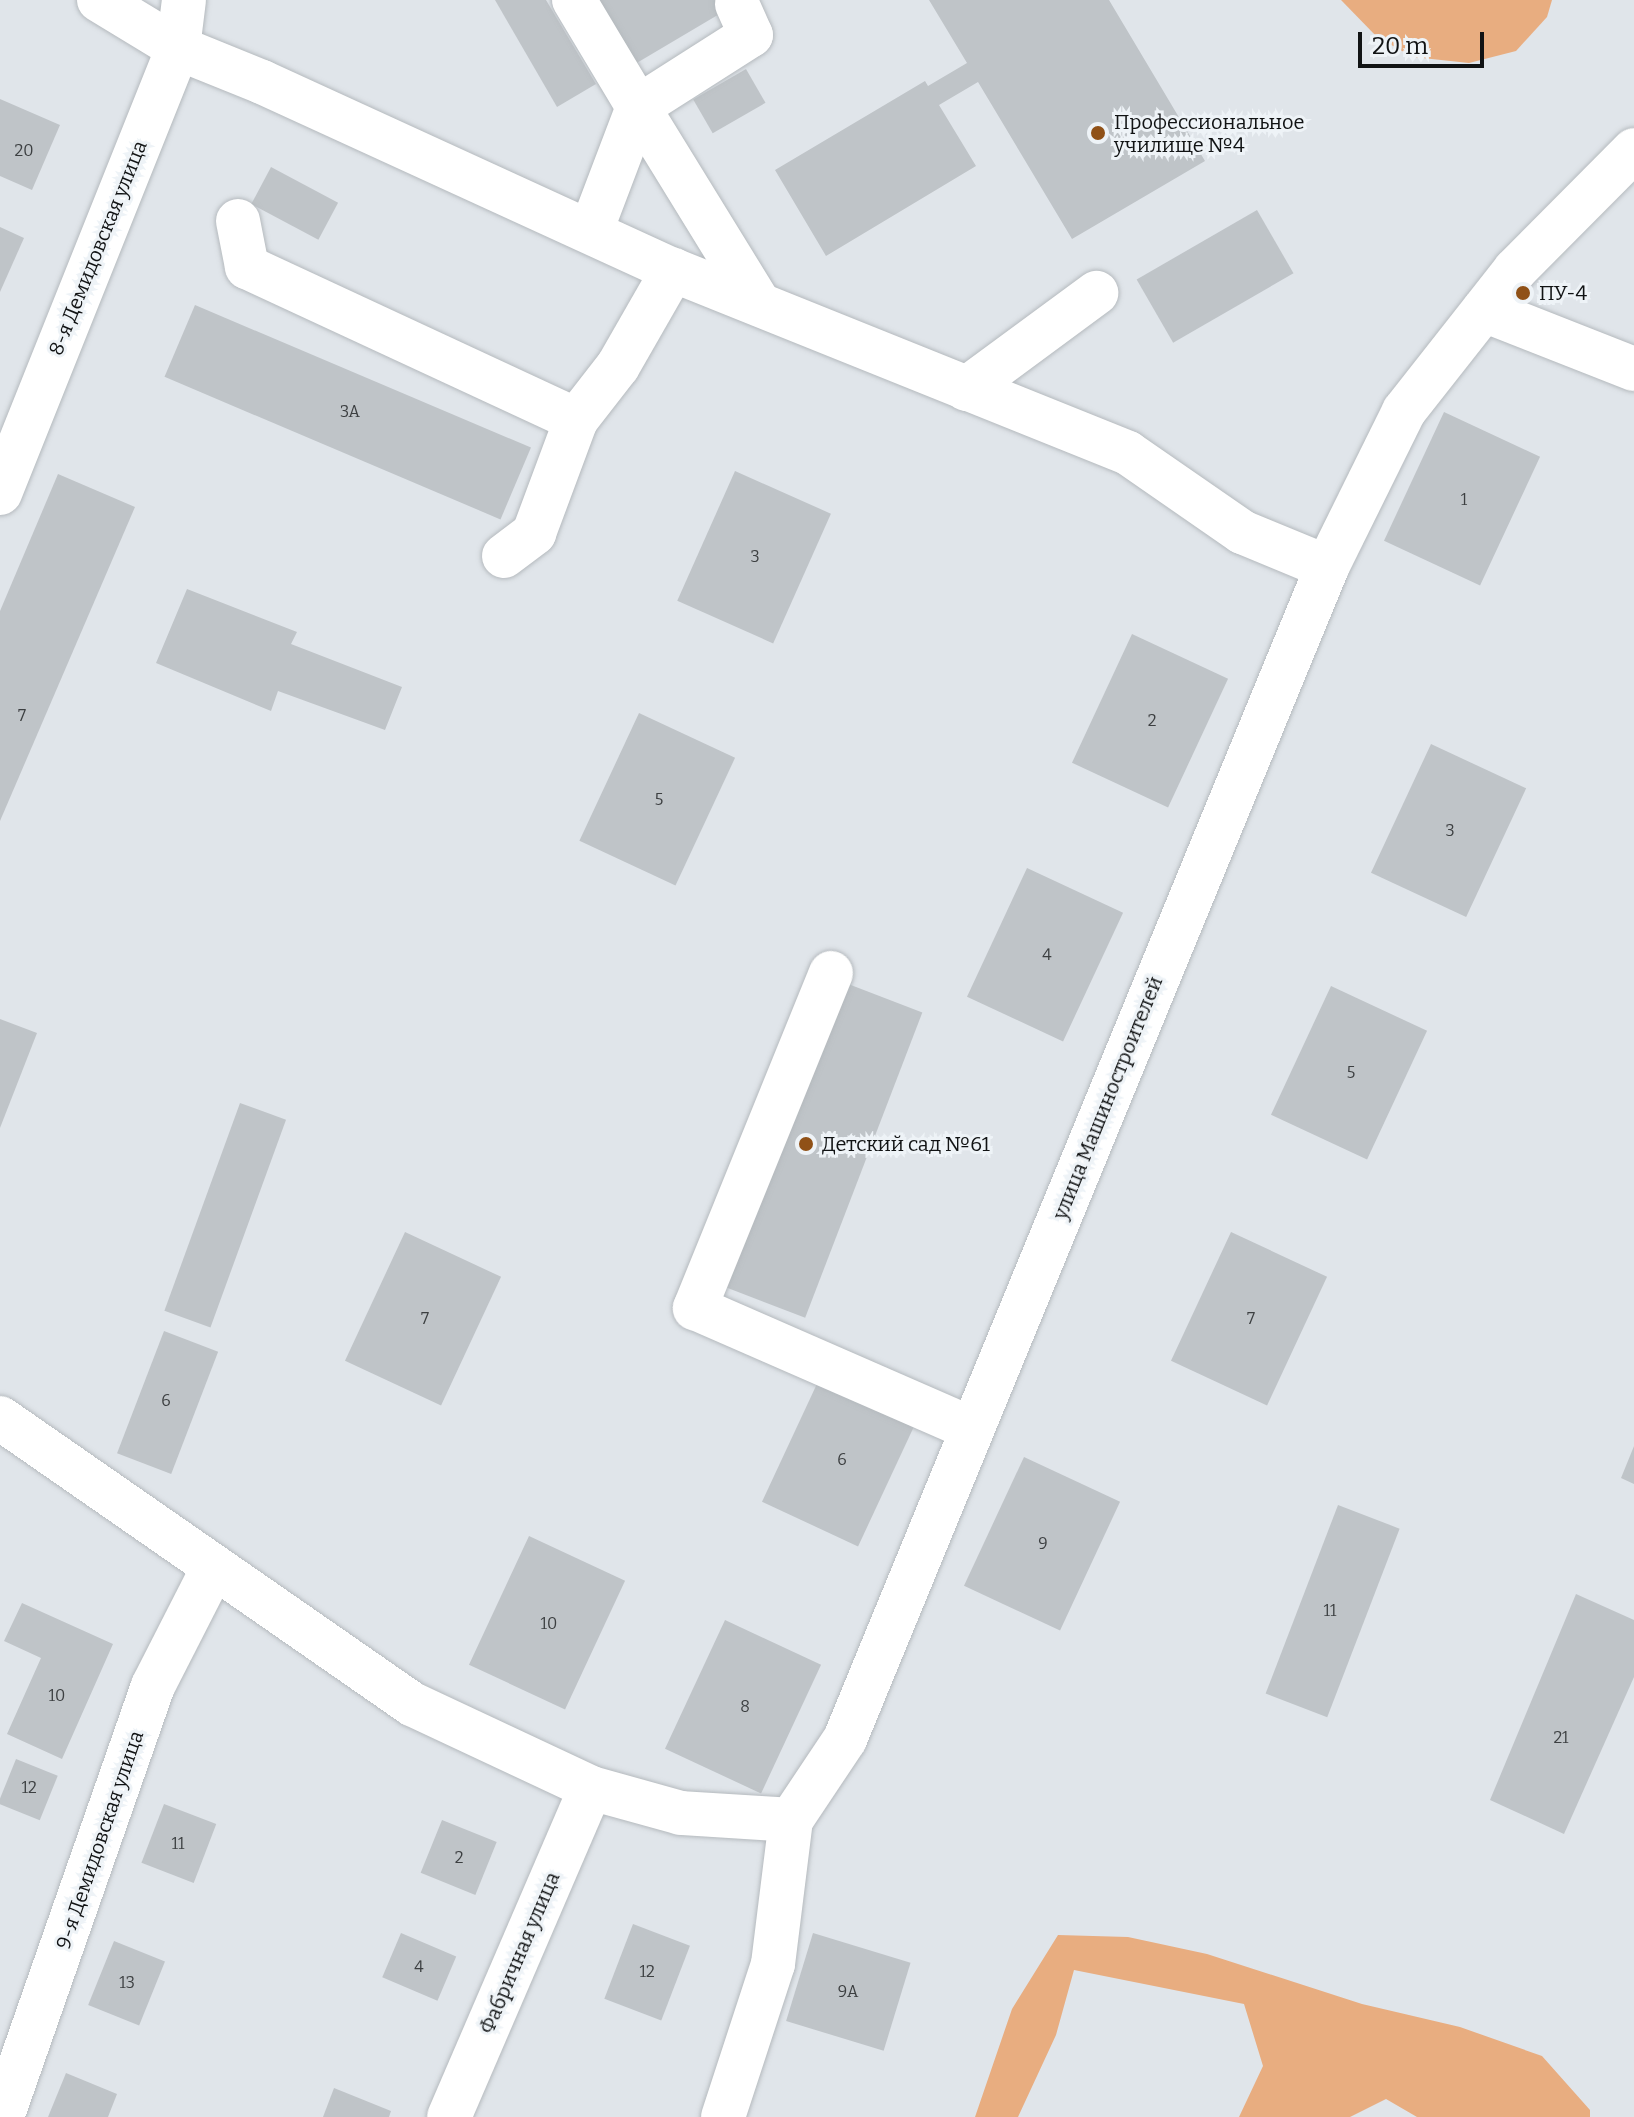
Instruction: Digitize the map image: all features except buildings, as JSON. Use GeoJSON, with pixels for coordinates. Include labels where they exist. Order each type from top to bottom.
{"type":"FeatureCollection","features":[{"type":"Feature","properties":{"kind":"street"},"geometry":{"type":"LineString","coordinates":[[99,0],[178,48],[673,270],[1128,453],[1242,532],[1327,567]]}},
{"type":"Feature","properties":{"kind":"street","name":"8-я Демидовская улица"},"geometry":{"type":"LineString","coordinates":[[0,493],[178,48],[184,0]]}},
{"type":"Feature","properties":{"kind":"street"},"geometry":{"type":"LineString","coordinates":[[574,0],[758,302]]}},
{"type":"Feature","properties":{"kind":"street"},"geometry":{"type":"LineString","coordinates":[[591,231],[638,107],[751,35],[737,4]]}},
{"type":"Feature","properties":{"kind":"street","name":"улица Машиностроителей"},"geometry":{"type":"LineString","coordinates":[[723,2117],[773,1964],[791,1820],[845,1739],[1327,567],[1404,411],[1515,270],[1634,150]]}},
{"type":"Feature","properties":{"kind":"street"},"geometry":{"type":"LineString","coordinates":[[238,221],[247,267],[576,420]]}},
{"type":"Feature","properties":{"kind":"street"},"geometry":{"type":"LineString","coordinates":[[504,556],[534,533],[576,420],[618,366],[673,270]]}},
{"type":"Feature","properties":{"kind":"street"},"geometry":{"type":"LineString","coordinates":[[966,389],[1096,293]]}},
{"type":"Feature","properties":{"kind":"street"},"geometry":{"type":"LineString","coordinates":[[1484,310],[1634,369]]}},
{"type":"Feature","properties":{"kind":"street"},"geometry":{"type":"LineString","coordinates":[[831,973],[695,1308],[972,1429]]}},
{"type":"Feature","properties":{"kind":"street"},"geometry":{"type":"LineString","coordinates":[[0,1418],[412,1704],[591,1788],[681,1813],[791,1820]]}},
{"type":"Feature","properties":{"kind":"street","name":"9-я Демидовская улица"},"geometry":{"type":"LineString","coordinates":[[2,2117],[153,1686],[213,1568]]}},
{"type":"Feature","properties":{"kind":"street","name":"Фабричная улица"},"geometry":{"type":"LineString","coordinates":[[449,2117],[591,1788]]}},
{"type":"Feature","properties":{"kind":"shaded area"},"geometry":{"type":"Polygon","coordinates":[[[1341,0],[1552,0],[1547,17],[1516,51],[1469,63],[1413,57],[1377,37],[1341,0]]]}},
{"type":"Feature","properties":{"kind":"shaded area"},"geometry":{"type":"Polygon","coordinates":[[[1058,1935],[1128,1937],[1207,1954],[1362,2004],[1460,2027],[1542,2056],[1590,2110],[1590,2117],[1417,2117],[1386,2099],[1350,2117],[1239,2117],[1263,2066],[1244,2004],[1074,1970],[1056,2035],[1018,2117],[975,2117],[1012,2009],[1058,1935]]]}},
{"type":"Feature","properties":{"kind":"place","name":"Профессиональное училище №4"},"geometry":{"type":"Point","coordinates":[1098,133]}},
{"type":"Feature","properties":{"kind":"place","name":"ПУ-4"},"geometry":{"type":"Point","coordinates":[1523,293]}},
{"type":"Feature","properties":{"kind":"place","name":"Детский сад №61"},"geometry":{"type":"Point","coordinates":[806,1144]}}]}
